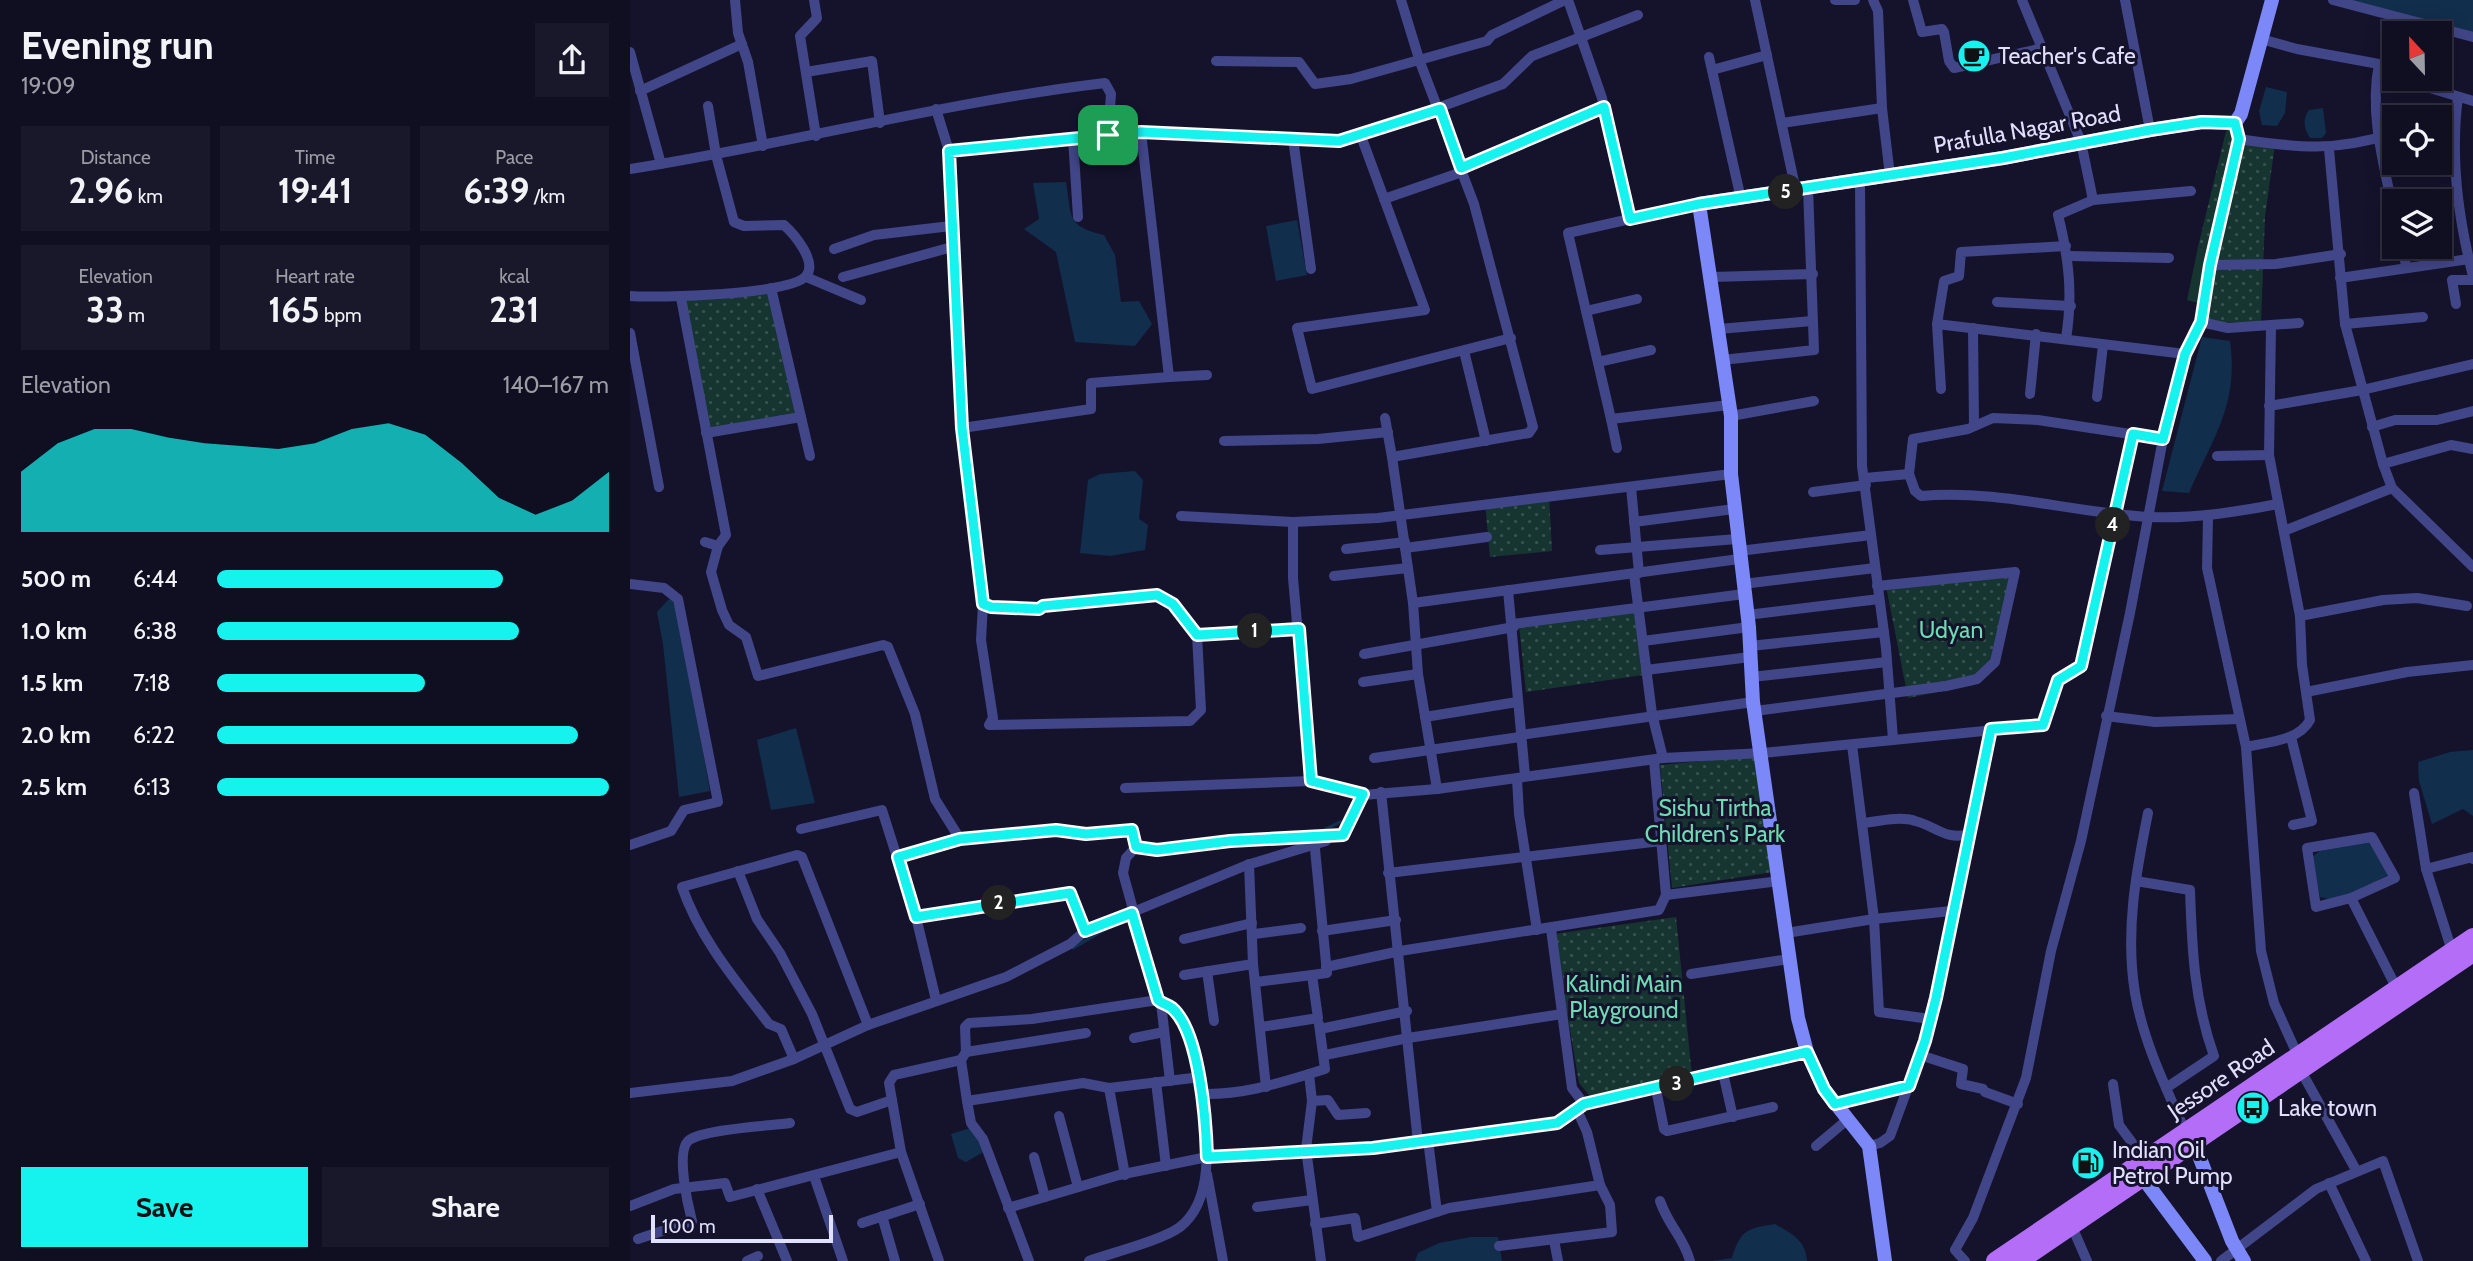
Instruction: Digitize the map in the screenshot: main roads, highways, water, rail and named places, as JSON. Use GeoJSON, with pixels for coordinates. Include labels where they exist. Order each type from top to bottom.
{"type":"FeatureCollection","features":[{"type":"Feature","properties":{"kind":"main road","name":"Jessore Road"},"geometry":{"type":"LineString","coordinates":[[2299,1064],[2397,989],[2473,937]]}},
{"type":"Feature","properties":{"kind":"main road"},"geometry":{"type":"LineString","coordinates":[[1995,1261],[2069,1219],[2299,1064],[2473,953]]}},
{"type":"Feature","properties":{"kind":"main road"},"geometry":{"type":"LineString","coordinates":[[2020,1261],[2069,1219]]}},
{"type":"Feature","properties":{"kind":"water"},"geometry":{"type":"Polygon","coordinates":[[[2352,0],[2473,0],[2473,38],[2452,31],[2452,21],[2419,21],[2352,0]]]}},
{"type":"Feature","properties":{"kind":"water"},"geometry":{"type":"Polygon","coordinates":[[[2266,87],[2287,92],[2285,113],[2277,126],[2262,125],[2259,111],[2266,87]]]}},
{"type":"Feature","properties":{"kind":"water"},"geometry":{"type":"Polygon","coordinates":[[[2323,108],[2326,133],[2322,138],[2310,138],[2306,131],[2305,117],[2309,110],[2323,108]]]}},
{"type":"Feature","properties":{"kind":"water"},"geometry":{"type":"Polygon","coordinates":[[[1066,182],[1071,212],[1077,224],[1104,235],[1115,255],[1121,302],[1139,301],[1152,324],[1135,346],[1075,342],[1056,252],[1024,229],[1039,219],[1033,183],[1066,182]]]}},
{"type":"Feature","properties":{"kind":"water"},"geometry":{"type":"Polygon","coordinates":[[[1297,220],[1307,275],[1276,281],[1266,226],[1297,220]]]}},
{"type":"Feature","properties":{"kind":"water"},"geometry":{"type":"Polygon","coordinates":[[[2202,337],[2230,341],[2232,364],[2227,402],[2215,437],[2189,493],[2162,491],[2202,337]]]}},
{"type":"Feature","properties":{"kind":"water"},"geometry":{"type":"Polygon","coordinates":[[[1135,471],[1143,480],[1139,519],[1148,525],[1145,550],[1110,556],[1080,553],[1088,480],[1100,474],[1135,471]]]}},
{"type":"Feature","properties":{"kind":"water"},"geometry":{"type":"Polygon","coordinates":[[[669,599],[676,600],[710,791],[679,797],[663,644],[657,612],[669,599]]]}},
{"type":"Feature","properties":{"kind":"water"},"geometry":{"type":"Polygon","coordinates":[[[796,728],[815,803],[771,810],[757,740],[796,728]]]}},
{"type":"Feature","properties":{"kind":"water"},"geometry":{"type":"Polygon","coordinates":[[[2473,750],[2473,816],[2463,809],[2432,824],[2419,781],[2418,762],[2450,752],[2473,750]]]}},
{"type":"Feature","properties":{"kind":"water"},"geometry":{"type":"Polygon","coordinates":[[[2371,842],[2388,875],[2346,896],[2329,899],[2320,897],[2312,857],[2320,851],[2371,842]]]}},
{"type":"Feature","properties":{"kind":"water"},"geometry":{"type":"Polygon","coordinates":[[[974,1127],[985,1151],[966,1162],[958,1158],[951,1134],[974,1127]]]}},
{"type":"Feature","properties":{"kind":"water"},"geometry":{"type":"Polygon","coordinates":[[[1775,1224],[1801,1242],[1807,1261],[1712,1261],[1732,1258],[1738,1241],[1746,1232],[1775,1224]]]}},
{"type":"Feature","properties":{"kind":"water"},"geometry":{"type":"Polygon","coordinates":[[[1471,1237],[1498,1237],[1502,1261],[1415,1261],[1418,1253],[1439,1243],[1471,1237]]]}},
{"type":"Feature","properties":{"kind":"waterway"},"geometry":{"type":"LineString","coordinates":[[1320,832],[1340,822]]}},
{"type":"Feature","properties":{"kind":"waterway"},"geometry":{"type":"LineString","coordinates":[[1073,948],[1109,927]]}},
{"type":"Feature","properties":{"kind":"place","name":"Teacher's Cafe"},"geometry":{"type":"Point","coordinates":[1974,56]}},
{"type":"Feature","properties":{"kind":"place","name":"Lake town"},"geometry":{"type":"Point","coordinates":[2253,1108]}},
{"type":"Feature","properties":{"kind":"place","name":"Indian Oil Petrol Pump"},"geometry":{"type":"Point","coordinates":[2088,1163]}},
{"type":"Feature","properties":{"kind":"park label","name":"Udyan"},"geometry":{"type":"Point","coordinates":[1951,630]}},
{"type":"Feature","properties":{"kind":"park label","name":"Sishu Tirtha Children's Park"},"geometry":{"type":"Point","coordinates":[1715,821]}},
{"type":"Feature","properties":{"kind":"park label","name":"Kalindi Main Playground"},"geometry":{"type":"Point","coordinates":[1624,997]}}]}
